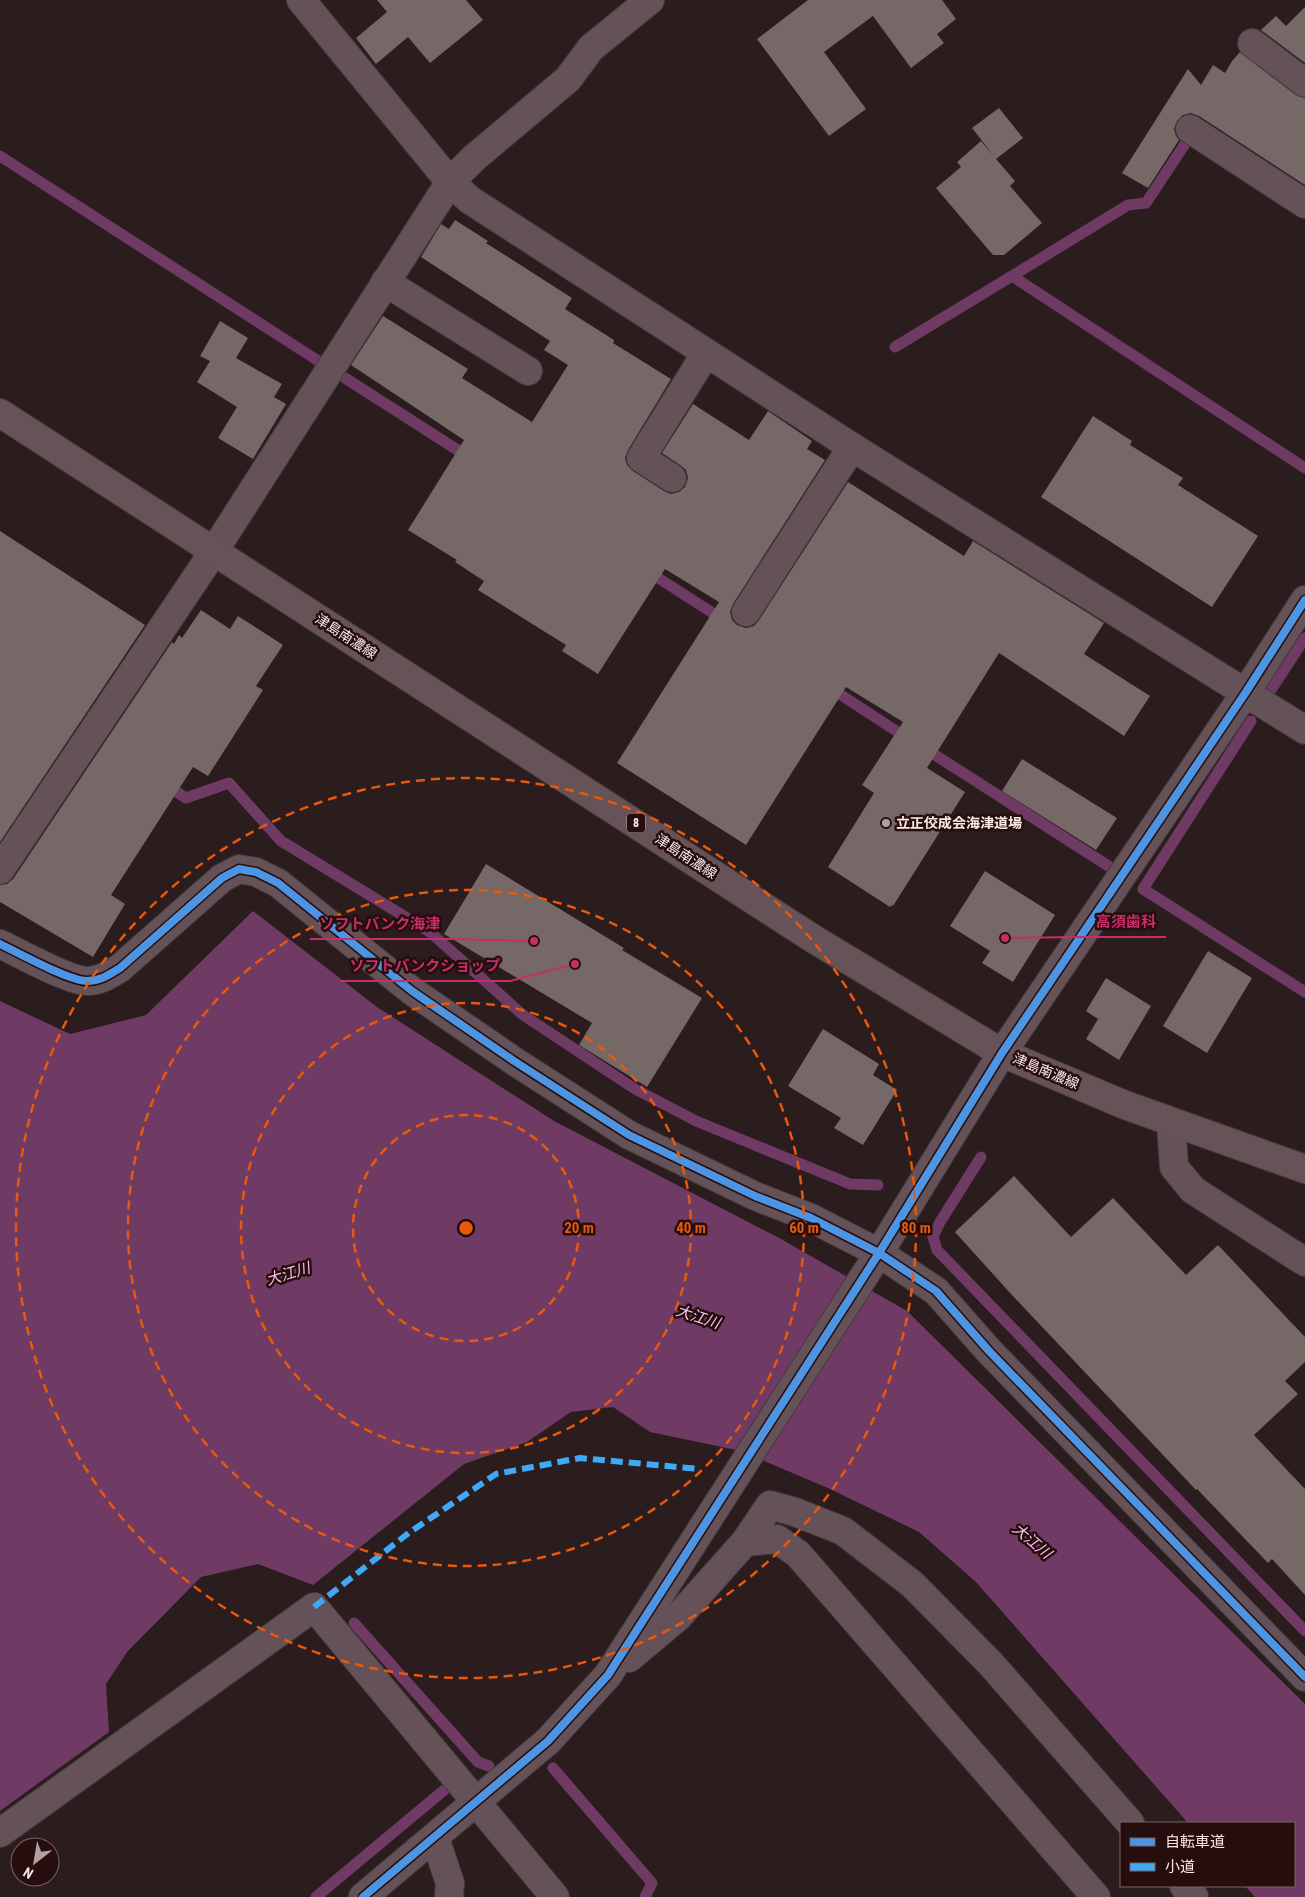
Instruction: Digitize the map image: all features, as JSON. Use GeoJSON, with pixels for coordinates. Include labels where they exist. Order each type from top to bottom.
{"type":"FeatureCollection","features":[{"type":"Feature","properties":{"kind":"main road","name":"津島南濃線"},"geometry":{"type":"LineString","coordinates":[[0,413],[821,943],[1002,1053],[1125,1105],[1305,1168]]}},
{"type":"Feature","properties":{"kind":"street"},"geometry":{"type":"LineString","coordinates":[[301,0],[450,182],[470,200],[852,447],[1305,730]]}},
{"type":"Feature","properties":{"kind":"street"},"geometry":{"type":"LineString","coordinates":[[0,870],[214,551],[450,182],[474,158],[568,79],[591,48],[650,0]]}},
{"type":"Feature","properties":{"kind":"street"},"geometry":{"type":"LineString","coordinates":[[1252,43],[1305,83]]}},
{"type":"Feature","properties":{"kind":"street"},"geometry":{"type":"LineString","coordinates":[[1190,129],[1305,204]]}},
{"type":"Feature","properties":{"kind":"street"},"geometry":{"type":"LineString","coordinates":[[386,282],[528,371]]}},
{"type":"Feature","properties":{"kind":"street"},"geometry":{"type":"LineString","coordinates":[[672,478],[641,458],[706,353]]}},
{"type":"Feature","properties":{"kind":"street"},"geometry":{"type":"LineString","coordinates":[[746,612],[852,447]]}},
{"type":"Feature","properties":{"kind":"street"},"geometry":{"type":"LineString","coordinates":[[608,1675],[874,1260],[1002,1053],[1246,692],[1305,600]]}},
{"type":"Feature","properties":{"kind":"street"},"geometry":{"type":"LineString","coordinates":[[0,944],[70,977],[87,981],[103,978],[120,968],[222,878],[239,869],[256,872],[278,883],[412,990],[514,1061],[629,1135],[755,1196],[811,1218],[874,1260],[936,1291],[989,1351],[1305,1678]]}},
{"type":"Feature","properties":{"kind":"street"},"geometry":{"type":"LineString","coordinates":[[1171,1122],[1174,1168],[1193,1190],[1305,1262]]}},
{"type":"Feature","properties":{"kind":"street"},"geometry":{"type":"LineString","coordinates":[[363,1897],[435,1838],[548,1740],[608,1675],[678,1617],[745,1542],[770,1505],[795,1512],[843,1532],[919,1590],[991,1664],[1129,1822]]}},
{"type":"Feature","properties":{"kind":"street"},"geometry":{"type":"LineString","coordinates":[[745,1542],[777,1539],[798,1554],[1096,1897]]}},
{"type":"Feature","properties":{"kind":"street"},"geometry":{"type":"LineString","coordinates":[[0,1833],[314,1607],[555,1897]]}},
{"type":"Feature","properties":{"kind":"street"},"geometry":{"type":"LineString","coordinates":[[435,1838],[450,1883],[449,1897]]}},
{"type":"Feature","properties":{"kind":"street"},"geometry":{"type":"LineString","coordinates":[[1185,1887],[1194,1897]]}},
{"type":"Feature","properties":{"kind":"water","name":"大江川"},"geometry":{"type":"Polygon","coordinates":[[[253,911],[377,1007],[554,1121],[781,1239],[907,1311],[1305,1704],[1305,1897],[1255,1897],[1246,1887],[1295,1887],[1295,1822],[1187,1822],[976,1582],[919,1532],[830,1489],[741,1451],[650,1432],[613,1407],[571,1412],[527,1442],[464,1464],[313,1585],[258,1564],[201,1577],[127,1652],[106,1684],[109,1732],[0,1811],[0,1001],[70,1034],[146,1015],[253,911]]]}},
{"type":"Feature","properties":{"kind":"building"},"geometry":{"type":"Polygon","coordinates":[[[377,0],[466,0],[483,20],[430,63],[408,37],[376,64],[356,38],[387,12],[377,0]]]}},
{"type":"Feature","properties":{"kind":"building"},"geometry":{"type":"Polygon","coordinates":[[[808,0],[942,0],[956,19],[937,34],[944,43],[911,68],[873,16],[824,52],[866,109],[829,136],[757,39],[808,0]]]}},
{"type":"Feature","properties":{"kind":"building"},"geometry":{"type":"Polygon","coordinates":[[[1305,7],[1305,63],[1261,30],[1276,16],[1286,26],[1305,7]]]}},
{"type":"Feature","properties":{"kind":"building"},"geometry":{"type":"Polygon","coordinates":[[[1240,52],[1296,95],[1305,98],[1305,185],[1199,116],[1191,113],[1183,115],[1177,121],[1174,129],[1179,140],[1148,188],[1122,173],[1188,69],[1201,85],[1213,65],[1225,73],[1240,52]]]}},
{"type":"Feature","properties":{"kind":"building"},"geometry":{"type":"Polygon","coordinates":[[[999,108],[1023,138],[996,159],[1015,181],[1010,186],[1042,223],[1004,255],[993,255],[936,188],[961,167],[957,162],[981,141],[994,156],[972,128],[999,108]]]}},
{"type":"Feature","properties":{"kind":"building"},"geometry":{"type":"Polygon","coordinates":[[[455,220],[488,241],[486,243],[572,298],[565,309],[614,340],[613,343],[671,379],[625,458],[627,465],[633,471],[664,491],[671,494],[679,492],[685,487],[688,478],[686,470],[662,453],[693,404],[749,440],[768,411],[812,441],[807,449],[825,460],[733,604],[730,612],[732,620],[737,625],[746,628],[754,626],[759,620],[848,482],[964,556],[973,541],[1104,623],[1084,654],[1150,696],[1124,736],[999,653],[927,768],[965,792],[893,906],[890,907],[828,867],[874,793],[862,785],[903,722],[846,687],[746,845],[617,763],[719,602],[665,569],[598,674],[562,651],[566,645],[478,590],[484,581],[455,562],[457,560],[408,530],[464,440],[351,365],[383,316],[468,369],[462,378],[532,422],[568,365],[544,350],[550,341],[421,257],[441,224],[449,229],[455,220]]]}},
{"type":"Feature","properties":{"kind":"building"},"geometry":{"type":"Polygon","coordinates":[[[220,321],[248,338],[236,358],[282,384],[274,397],[286,404],[253,459],[218,438],[237,407],[197,382],[210,361],[200,356],[220,321]]]}},
{"type":"Feature","properties":{"kind":"building"},"geometry":{"type":"Polygon","coordinates":[[[1093,416],[1132,441],[1130,445],[1183,478],[1178,485],[1258,536],[1212,607],[1041,497],[1093,416]]]}},
{"type":"Feature","properties":{"kind":"building"},"geometry":{"type":"Polygon","coordinates":[[[0,531],[145,625],[0,842],[0,531]]]}},
{"type":"Feature","properties":{"kind":"building"},"geometry":{"type":"Polygon","coordinates":[[[201,610],[230,629],[238,616],[283,645],[256,686],[263,690],[208,776],[193,767],[111,895],[125,904],[93,957],[0,902],[0,885],[7,884],[13,879],[172,642],[174,644],[179,635],[182,638],[201,610]]]}},
{"type":"Feature","properties":{"kind":"building"},"geometry":{"type":"Polygon","coordinates":[[[1022,759],[1117,818],[1096,850],[1002,791],[1022,759]]]}},
{"type":"Feature","properties":{"kind":"building"},"geometry":{"type":"Polygon","coordinates":[[[486,864],[702,998],[647,1087],[579,1045],[592,1023],[444,934],[486,864]]]}},
{"type":"Feature","properties":{"kind":"building"},"geometry":{"type":"Polygon","coordinates":[[[985,871],[1055,915],[1013,982],[982,963],[990,951],[950,926],[985,871]]]}},
{"type":"Feature","properties":{"kind":"building"},"geometry":{"type":"Polygon","coordinates":[[[1208,951],[1252,978],[1207,1053],[1163,1026],[1208,951]]]}},
{"type":"Feature","properties":{"kind":"building"},"geometry":{"type":"Polygon","coordinates":[[[1106,978],[1151,1006],[1119,1060],[1086,1039],[1098,1019],[1086,1011],[1106,978]]]}},
{"type":"Feature","properties":{"kind":"building"},"geometry":{"type":"Polygon","coordinates":[[[823,1029],[879,1064],[873,1075],[897,1090],[863,1145],[834,1128],[841,1118],[788,1086],[823,1029]]]}},
{"type":"Feature","properties":{"kind":"building"},"geometry":{"type":"Polygon","coordinates":[[[1014,1176],[1071,1237],[1113,1198],[1186,1275],[1218,1245],[1305,1337],[1305,1362],[1285,1381],[1298,1394],[1254,1435],[1305,1489],[1305,1595],[1272,1559],[1268,1563],[1196,1490],[955,1232],[1014,1176]]]}},
{"type":"Feature","properties":{"kind":"waterway"},"geometry":{"type":"LineString","coordinates":[[1012,276],[1128,205],[1146,203],[1185,144]]}},
{"type":"Feature","properties":{"kind":"waterway"},"geometry":{"type":"LineString","coordinates":[[0,156],[320,362]]}},
{"type":"Feature","properties":{"kind":"waterway"},"geometry":{"type":"LineString","coordinates":[[895,347],[1012,276],[1305,468]]}},
{"type":"Feature","properties":{"kind":"waterway"},"geometry":{"type":"LineString","coordinates":[[345,378],[470,458]]}},
{"type":"Feature","properties":{"kind":"waterway"},"geometry":{"type":"LineString","coordinates":[[646,570],[725,621]]}},
{"type":"Feature","properties":{"kind":"waterway"},"geometry":{"type":"LineString","coordinates":[[1271,690],[1305,638]]}},
{"type":"Feature","properties":{"kind":"waterway"},"geometry":{"type":"LineString","coordinates":[[829,687],[910,740]]}},
{"type":"Feature","properties":{"kind":"waterway"},"geometry":{"type":"LineString","coordinates":[[1251,721],[1143,889],[1305,992]]}},
{"type":"Feature","properties":{"kind":"waterway"},"geometry":{"type":"LineString","coordinates":[[924,748],[1110,867]]}},
{"type":"Feature","properties":{"kind":"waterway"},"geometry":{"type":"LineString","coordinates":[[164,784],[186,798],[229,783],[281,841],[430,932],[523,1015],[635,1089],[696,1121],[850,1184],[878,1185]]}},
{"type":"Feature","properties":{"kind":"waterway"},"geometry":{"type":"LineString","coordinates":[[981,1157],[940,1222],[933,1237],[937,1250],[1305,1631]]}},
{"type":"Feature","properties":{"kind":"waterway"},"geometry":{"type":"LineString","coordinates":[[354,1623],[478,1762],[489,1766]]}},
{"type":"Feature","properties":{"kind":"waterway"},"geometry":{"type":"LineString","coordinates":[[553,1768],[652,1883],[645,1897]]}},
{"type":"Feature","properties":{"kind":"waterway"},"geometry":{"type":"LineString","coordinates":[[316,1897],[449,1786]]}},
{"type":"Feature","properties":{"kind":"marked path"},"geometry":{"type":"LineString","coordinates":[[314,1607],[410,1532],[496,1474],[580,1458],[699,1469]]}},
{"type":"Feature","properties":{"kind":"cycle path"},"geometry":{"type":"LineString","coordinates":[[363,1897],[548,1741],[608,1675],[879,1253],[1002,1053],[1246,692],[1305,600]]}},
{"type":"Feature","properties":{"kind":"cycle path"},"geometry":{"type":"LineString","coordinates":[[0,944],[68,976],[79,980],[96,980],[120,968],[222,878],[239,869],[256,872],[278,883],[412,991],[514,1061],[629,1135],[755,1196],[811,1218],[879,1253],[936,1291],[989,1351],[1305,1677]]}},
{"type":"Feature","properties":{"kind":"place","name":"立正佼成会海津道場"},"geometry":{"type":"Point","coordinates":[886,823]}},
{"type":"Feature","properties":{"kind":"place","name":"高須歯科"},"geometry":{"type":"Point","coordinates":[1005,938]}},
{"type":"Feature","properties":{"kind":"place","name":"ソフトバンク海津"},"geometry":{"type":"Point","coordinates":[534,941]}},
{"type":"Feature","properties":{"kind":"place","name":"ソフトバンクショップ"},"geometry":{"type":"Point","coordinates":[575,964]}}]}
